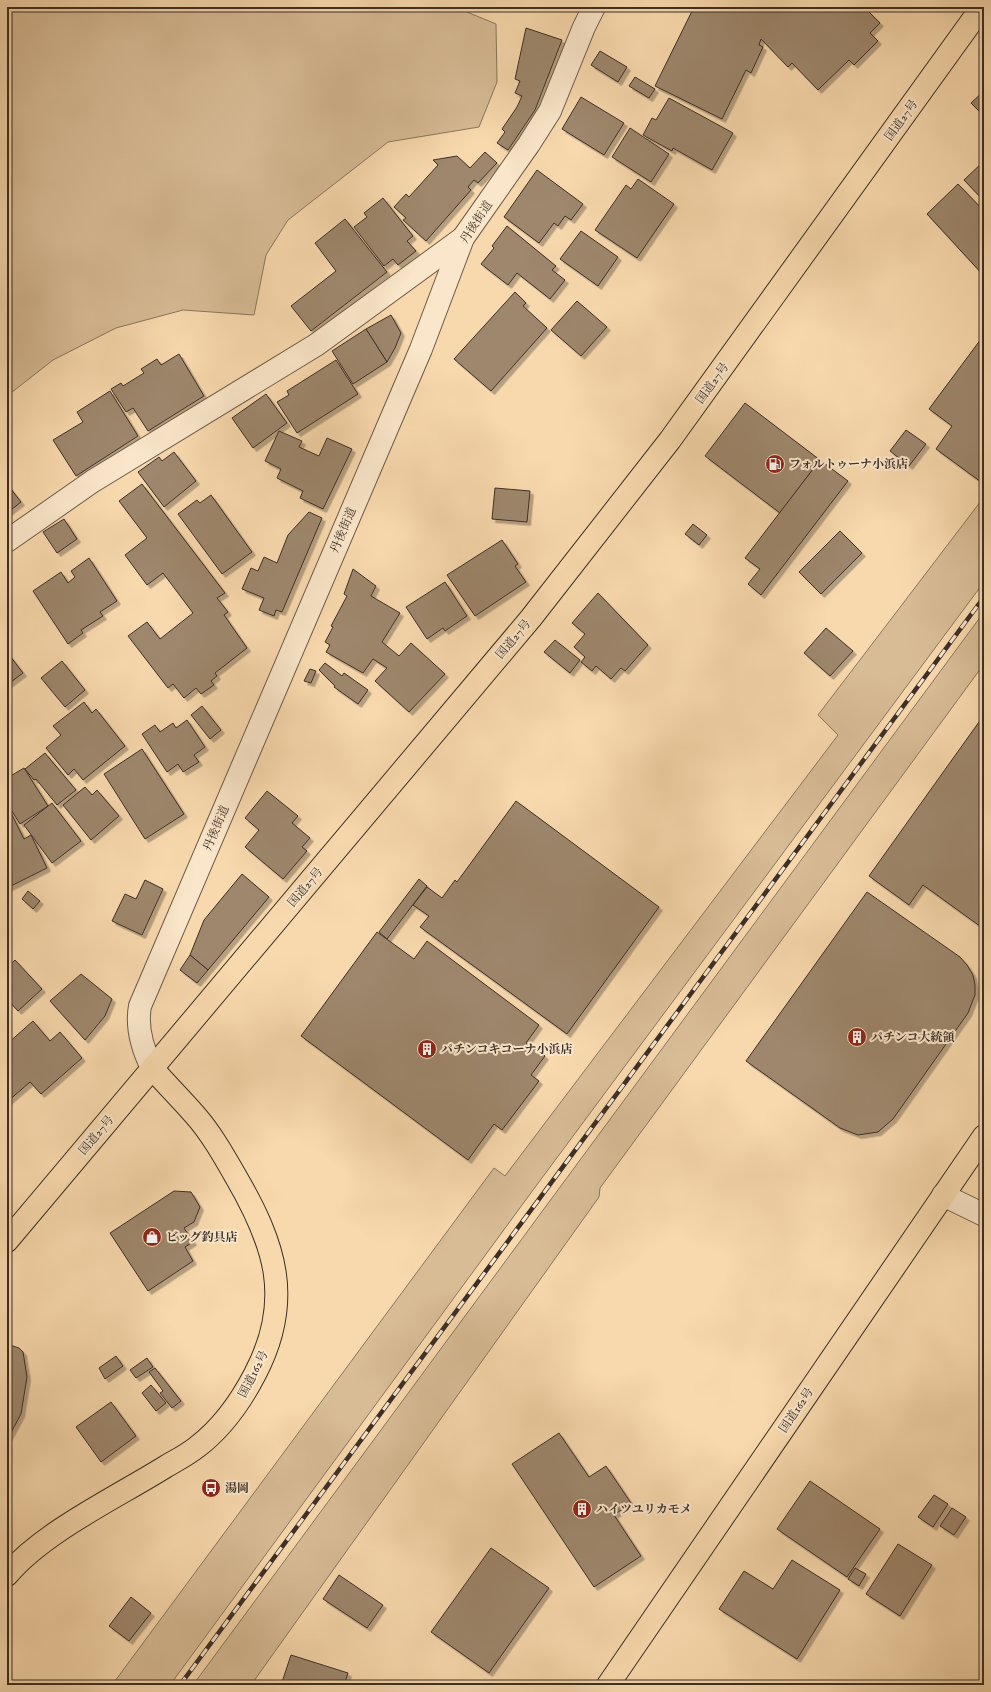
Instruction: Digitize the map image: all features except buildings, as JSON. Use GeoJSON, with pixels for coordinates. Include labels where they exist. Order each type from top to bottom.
{"type":"FeatureCollection","features":[{"type":"Feature","properties":{"kind":"highway","name":"国道27号"},"geometry":{"type":"LineString","coordinates":[[7,1242],[531,618],[670,440],[982,7]]}},
{"type":"Feature","properties":{"kind":"highway","name":"国道162号"},"geometry":{"type":"LineString","coordinates":[[7,1575],[17,1563],[48,1540],[86,1514],[196,1448],[222,1425],[250,1384],[262,1362],[271,1335],[275,1310],[275,1279],[273,1262],[261,1223],[222,1153],[196,1116],[152,1068]]}},
{"type":"Feature","properties":{"kind":"highway","name":"国道162号"},"geometry":{"type":"LineString","coordinates":[[608,1685],[984,1136]]}},
{"type":"Feature","properties":{"kind":"street","name":"丹後街道"},"geometry":{"type":"LineString","coordinates":[[152,1068],[144,1052],[138,1027],[140,1006],[421,349],[463,238],[529,144],[550,111],[584,26],[594,7]]}},
{"type":"Feature","properties":{"kind":"street"},"geometry":{"type":"LineString","coordinates":[[7,541],[93,481],[316,345],[463,238]]}},
{"type":"Feature","properties":{"kind":"street"},"geometry":{"type":"LineString","coordinates":[[943,1195],[984,1215]]}},
{"type":"Feature","properties":{"kind":"shaded area"},"geometry":{"type":"Polygon","coordinates":[[[7,7],[455,7],[496,24],[497,82],[479,127],[388,142],[288,220],[266,255],[254,315],[183,310],[116,328],[53,360],[7,396],[7,7]]]}},
{"type":"Feature","properties":{"kind":"shaded area"},"geometry":{"type":"Polygon","coordinates":[[[984,497],[984,582],[536,1186],[170,1685],[112,1685],[494,1168],[505,1176],[838,735],[818,715],[984,497]]]}},
{"type":"Feature","properties":{"kind":"shaded area"},"geometry":{"type":"Polygon","coordinates":[[[984,612],[984,664],[600,1188],[599,1197],[251,1685],[193,1685],[984,612]]]}},
{"type":"Feature","properties":{"kind":"railway"},"geometry":{"type":"LineString","coordinates":[[180,1685],[984,597]]}},
{"type":"Feature","properties":{"kind":"place","name":"フォルトゥーナ小浜店"},"geometry":{"type":"Point","coordinates":[775,464]}},
{"type":"Feature","properties":{"kind":"place","name":"パチンコ大統領"},"geometry":{"type":"Point","coordinates":[857,1037]}},
{"type":"Feature","properties":{"kind":"place","name":"パチンコキコーナ小浜店"},"geometry":{"type":"Point","coordinates":[427,1049]}},
{"type":"Feature","properties":{"kind":"place","name":"ビッグ釣具店"},"geometry":{"type":"Point","coordinates":[152,1237]}},
{"type":"Feature","properties":{"kind":"place","name":"湯岡"},"geometry":{"type":"Point","coordinates":[211,1488]}},
{"type":"Feature","properties":{"kind":"place","name":"ハイツユリカモメ"},"geometry":{"type":"Point","coordinates":[582,1509]}}]}
